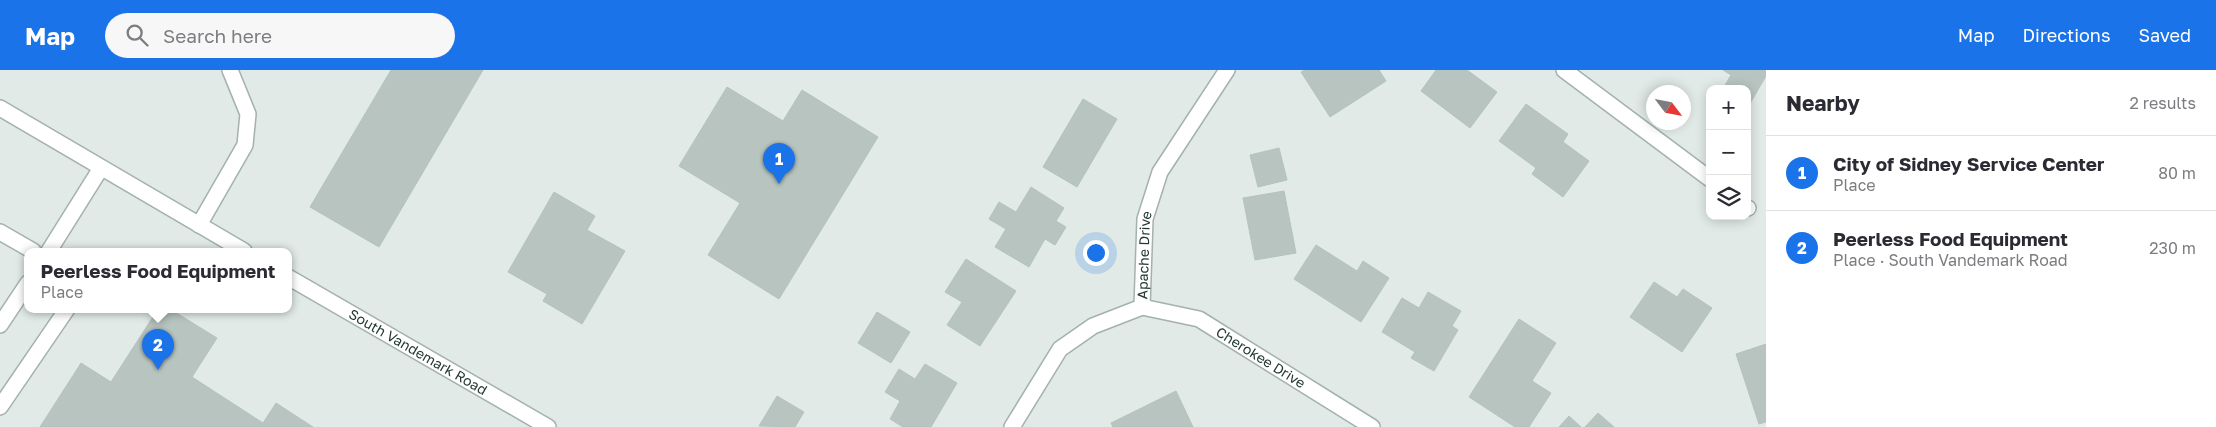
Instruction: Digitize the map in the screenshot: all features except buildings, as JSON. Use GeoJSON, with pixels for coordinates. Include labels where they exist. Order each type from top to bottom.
{"type":"FeatureCollection","features":[{"type":"Feature","properties":{"kind":"street"},"geometry":{"type":"LineString","coordinates":[[199,225],[245,145],[248,114],[230,70]]}},
{"type":"Feature","properties":{"kind":"street","name":"Apache Drive"},"geometry":{"type":"LineString","coordinates":[[1012,427],[1060,349],[1093,326],[1142,307],[1145,218],[1160,172],[1227,70]]}},
{"type":"Feature","properties":{"kind":"street"},"geometry":{"type":"LineString","coordinates":[[1564,70],[1706,176]]}},
{"type":"Feature","properties":{"kind":"street"},"geometry":{"type":"LineString","coordinates":[[0,108],[239,248]]}},
{"type":"Feature","properties":{"kind":"street"},"geometry":{"type":"LineString","coordinates":[[51,248],[101,168]]}},
{"type":"Feature","properties":{"kind":"street"},"geometry":{"type":"LineString","coordinates":[[0,232],[28,248]]}},
{"type":"Feature","properties":{"kind":"street","name":"South Vandemark Road"},"geometry":{"type":"LineString","coordinates":[[292,279],[548,427]]}},
{"type":"Feature","properties":{"kind":"street"},"geometry":{"type":"LineString","coordinates":[[0,325],[24,289]]}},
{"type":"Feature","properties":{"kind":"street","name":"Cherokee Drive"},"geometry":{"type":"LineString","coordinates":[[1142,307],[1199,319],[1372,427]]}},
{"type":"Feature","properties":{"kind":"street"},"geometry":{"type":"LineString","coordinates":[[0,407],[64,313]]}},
{"type":"Feature","properties":{"kind":"place","name":"City of Sidney Service Center"},"geometry":{"type":"Point","coordinates":[779,184]}},
{"type":"Feature","properties":{"kind":"place","name":"Peerless Food Equipment"},"geometry":{"type":"Point","coordinates":[158,370]}}]}
